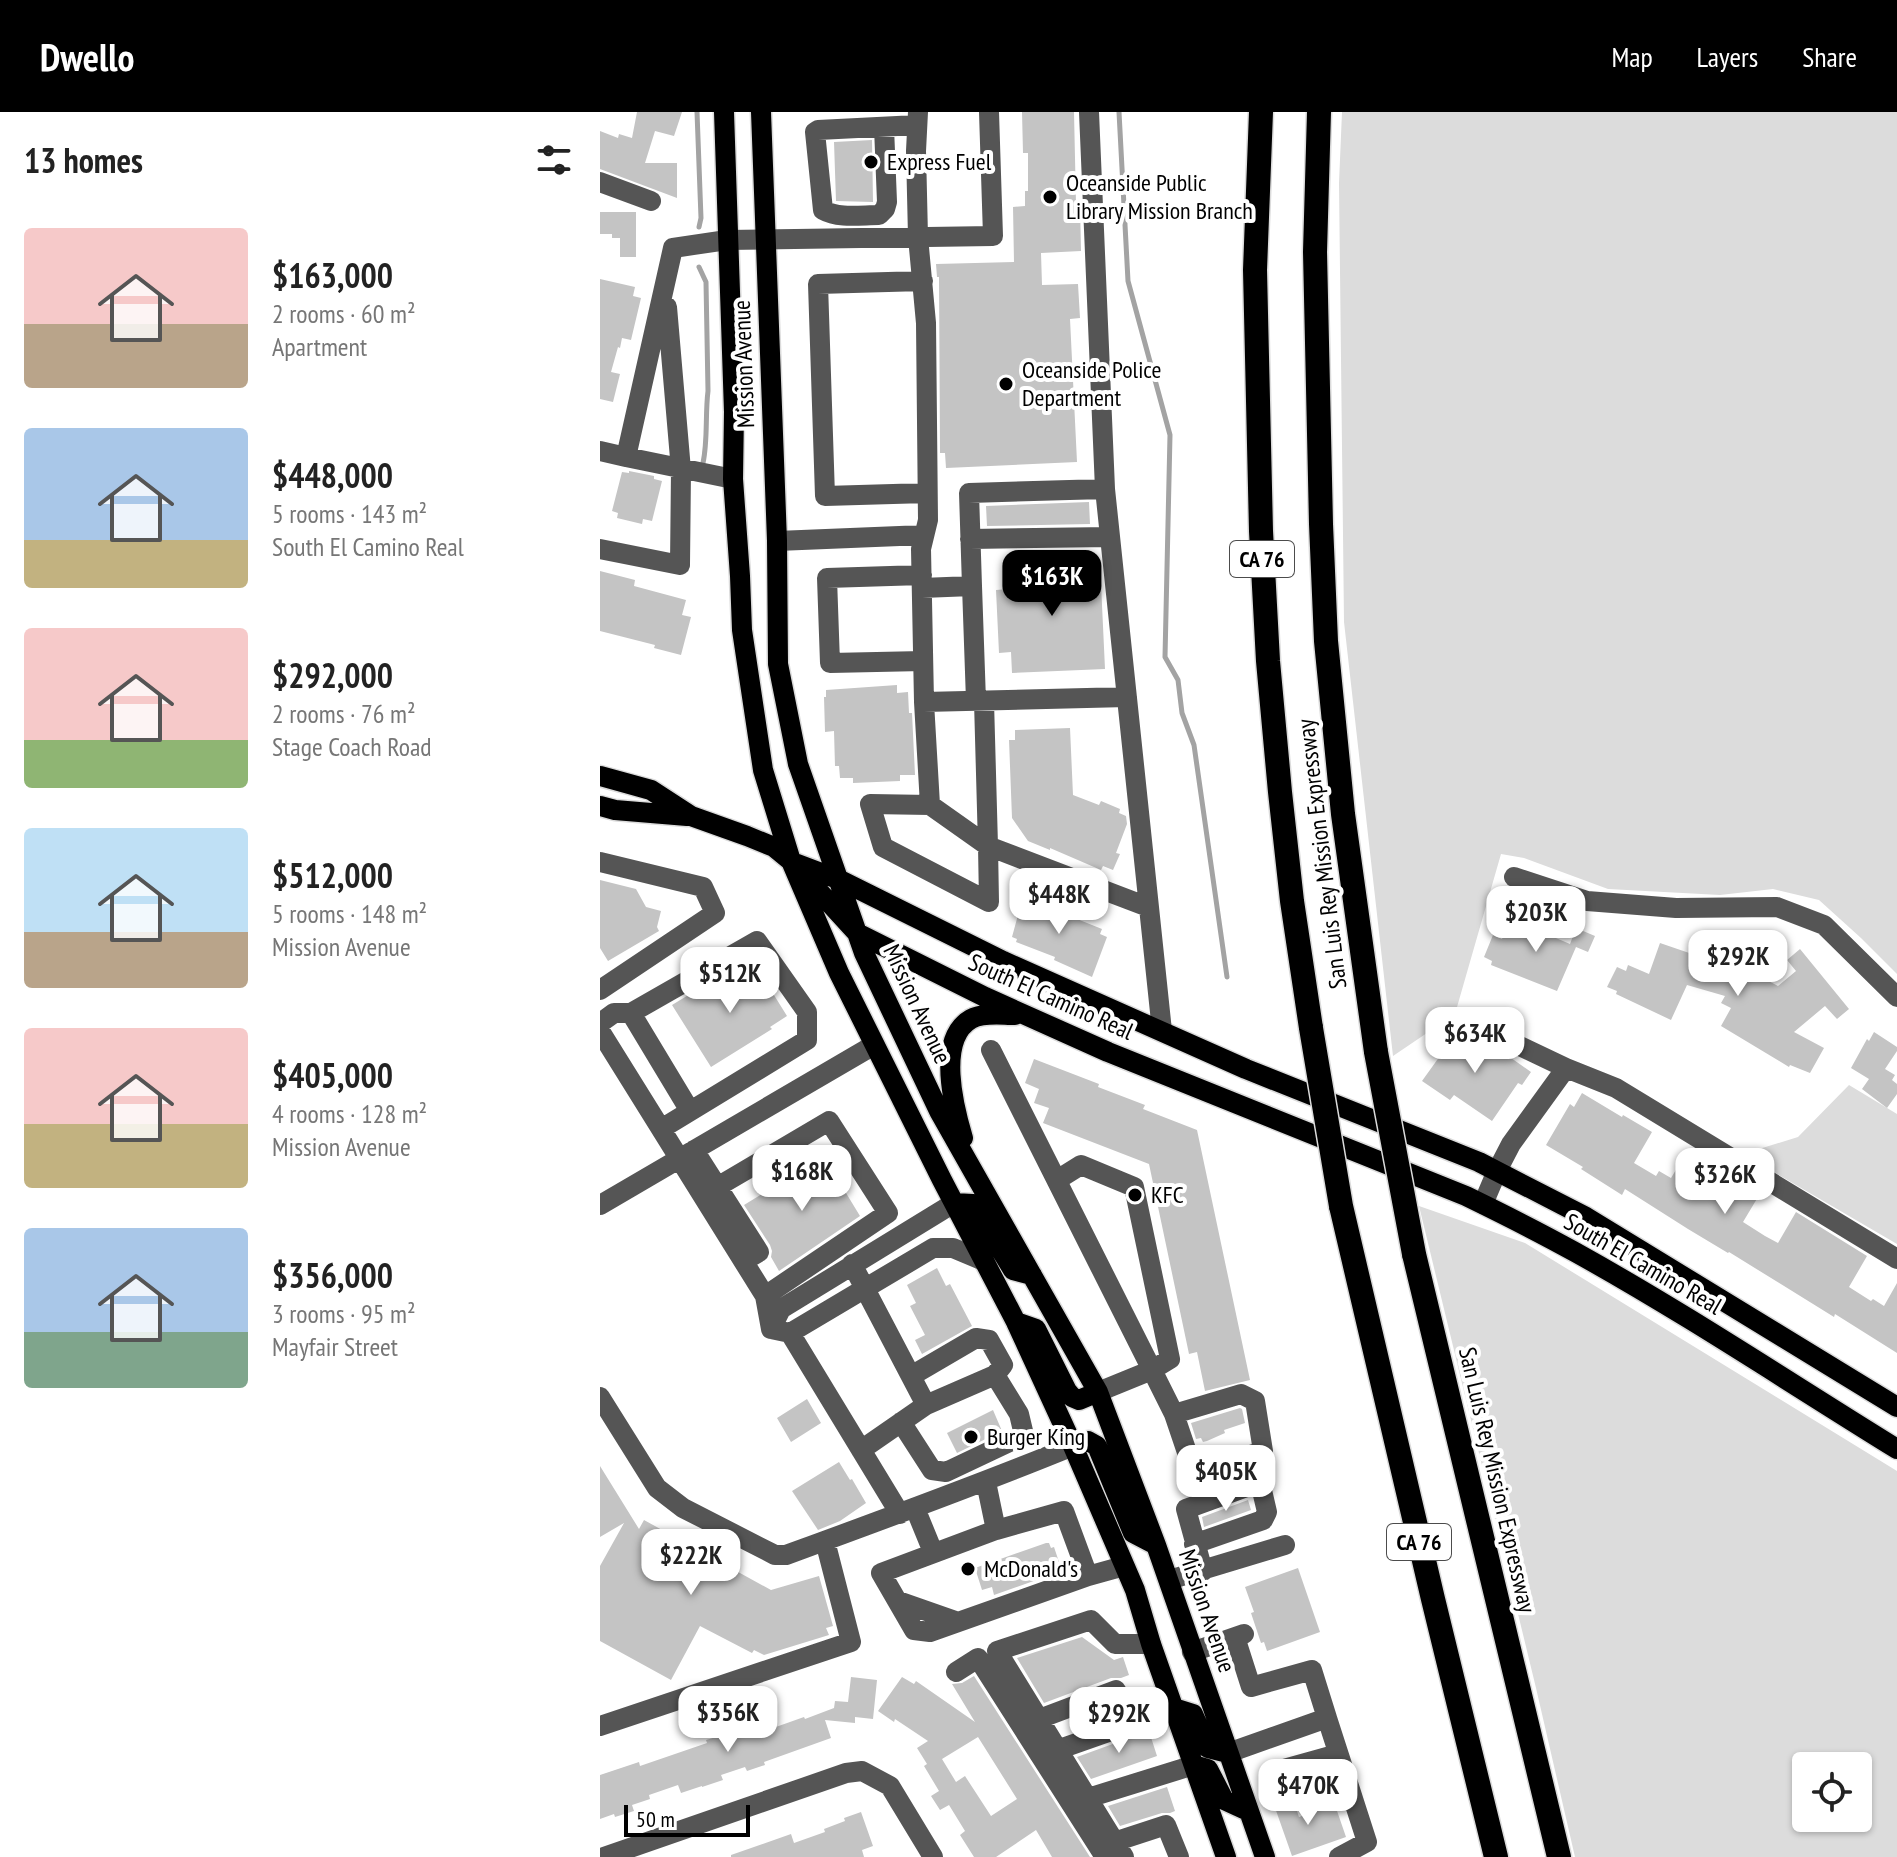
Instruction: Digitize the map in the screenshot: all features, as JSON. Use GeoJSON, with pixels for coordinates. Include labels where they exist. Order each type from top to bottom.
{"type":"FeatureCollection","features":[{"type":"Feature","properties":{"kind":"highway","name":"San Luis Rey Mission Expressway"},"geometry":{"type":"LineString","coordinates":[[1261,112],[1255,270],[1261,531],[1268,661],[1292,901],[1341,1206],[1496,1857]]}},
{"type":"Feature","properties":{"kind":"highway","name":"San Luis Rey Mission Expressway"},"geometry":{"type":"LineString","coordinates":[[1319,112],[1316,268],[1326,641],[1357,924],[1376,1052],[1414,1254],[1559,1857]]}},
{"type":"Feature","properties":{"kind":"main road","name":"Mission Avenue"},"geometry":{"type":"LineString","coordinates":[[724,112],[734,412],[733,479],[742,630],[763,770],[791,861],[839,973],[1016,1322],[1135,1590],[1226,1857]]}},
{"type":"Feature","properties":{"kind":"main road","name":"Mission Avenue"},"geometry":{"type":"LineString","coordinates":[[761,112],[777,541],[778,664],[798,764],[864,953],[939,1111],[1098,1392],[1169,1580],[1265,1857]]}},
{"type":"Feature","properties":{"kind":"main road"},"geometry":{"type":"LineString","coordinates":[[600,776],[651,790],[691,816],[755,838],[774,847],[791,861]]}},
{"type":"Feature","properties":{"kind":"main road"},"geometry":{"type":"LineString","coordinates":[[600,788],[634,785]]}},
{"type":"Feature","properties":{"kind":"main road"},"geometry":{"type":"LineString","coordinates":[[600,806],[691,816]]}},
{"type":"Feature","properties":{"kind":"main road","name":"South El Camino Real"},"geometry":{"type":"LineString","coordinates":[[791,861],[840,880],[1003,961],[1246,1069],[1479,1162],[1586,1217],[1897,1407]]}},
{"type":"Feature","properties":{"kind":"main road","name":"South El Camino Real"},"geometry":{"type":"LineString","coordinates":[[791,861],[857,933],[985,997],[1108,1052],[1483,1204],[1575,1252],[1897,1449]]}},
{"type":"Feature","properties":{"kind":"main road"},"geometry":{"type":"LineString","coordinates":[[971,1169],[954,1107],[951,1058],[956,1034],[969,1020],[982,1015],[1024,1015]]}},
{"type":"Feature","properties":{"kind":"main road"},"geometry":{"type":"LineString","coordinates":[[954,1203],[973,1204],[1013,1270],[1032,1275]]}},
{"type":"Feature","properties":{"kind":"main road"},"geometry":{"type":"LineString","coordinates":[[1016,1322],[1036,1329],[1072,1397],[1079,1400],[1098,1392]]}},
{"type":"Feature","properties":{"kind":"main road"},"geometry":{"type":"LineString","coordinates":[[1073,1446],[1088,1441],[1097,1446],[1133,1533],[1156,1545]]}},
{"type":"Feature","properties":{"kind":"main road"},"geometry":{"type":"LineString","coordinates":[[1174,1708],[1193,1714],[1208,1748],[1228,1753]]}},
{"type":"Feature","properties":{"kind":"main road"},"geometry":{"type":"LineString","coordinates":[[1194,1765],[1208,1769],[1224,1800],[1248,1811]]}},
{"type":"Feature","properties":{"kind":"street"},"geometry":{"type":"LineString","coordinates":[[626,457],[673,248],[727,240],[993,236],[989,112]]}},
{"type":"Feature","properties":{"kind":"street"},"geometry":{"type":"LineString","coordinates":[[1089,112],[1105,489],[1162,1031]]}},
{"type":"Feature","properties":{"kind":"street"},"geometry":{"type":"LineString","coordinates":[[884,127],[887,193],[885,209],[879,215],[835,215],[823,210],[815,132],[884,127],[918,119],[918,237],[926,323],[928,520],[921,549],[930,805]]}},
{"type":"Feature","properties":{"kind":"street"},"geometry":{"type":"LineString","coordinates":[[600,182],[651,201]]}},
{"type":"Feature","properties":{"kind":"street"},"geometry":{"type":"LineString","coordinates":[[887,193],[917,193]]}},
{"type":"Feature","properties":{"kind":"street"},"geometry":{"type":"LineString","coordinates":[[923,281],[818,284],[825,496],[927,493]]}},
{"type":"Feature","properties":{"kind":"street"},"geometry":{"type":"LineString","coordinates":[[600,549],[680,565],[681,470],[665,285]]}},
{"type":"Feature","properties":{"kind":"street"},"geometry":{"type":"LineString","coordinates":[[600,451],[733,479]]}},
{"type":"Feature","properties":{"kind":"street"},"geometry":{"type":"LineString","coordinates":[[1105,489],[969,493],[988,846],[989,902],[883,847],[870,804],[930,805],[988,846],[1148,907]]}},
{"type":"Feature","properties":{"kind":"street"},"geometry":{"type":"LineString","coordinates":[[777,541],[924,535]]}},
{"type":"Feature","properties":{"kind":"street"},"geometry":{"type":"LineString","coordinates":[[970,539],[1110,537]]}},
{"type":"Feature","properties":{"kind":"street"},"geometry":{"type":"LineString","coordinates":[[923,661],[830,663],[827,578],[972,586]]}},
{"type":"Feature","properties":{"kind":"street"},"geometry":{"type":"LineString","coordinates":[[924,702],[1127,697]]}},
{"type":"Feature","properties":{"kind":"street"},"geometry":{"type":"LineString","coordinates":[[600,862],[703,887],[715,913],[602,983]]}},
{"type":"Feature","properties":{"kind":"street"},"geometry":{"type":"LineString","coordinates":[[1514,877],[1587,901],[1676,908],[1777,907],[1824,925],[1897,997]]}},
{"type":"Feature","properties":{"kind":"street"},"geometry":{"type":"LineString","coordinates":[[661,1129],[807,1040],[807,1012],[757,941],[631,1013],[614,1013],[601,1033],[661,1129],[717,1187],[759,1252],[744,1261]]}},
{"type":"Feature","properties":{"kind":"street"},"geometry":{"type":"LineString","coordinates":[[631,1013],[690,1111]]}},
{"type":"Feature","properties":{"kind":"street"},"geometry":{"type":"LineString","coordinates":[[1482,1028],[1616,1088],[1897,1259]]}},
{"type":"Feature","properties":{"kind":"street"},"geometry":{"type":"LineString","coordinates":[[600,1205],[874,1045]]}},
{"type":"Feature","properties":{"kind":"street"},"geometry":{"type":"LineString","coordinates":[[991,1050],[1174,1414],[1194,1473],[1263,1451],[1255,1401],[1241,1394],[1174,1414]]}},
{"type":"Feature","properties":{"kind":"street"},"geometry":{"type":"LineString","coordinates":[[1483,1204],[1511,1144],[1566,1068]]}},
{"type":"Feature","properties":{"kind":"street"},"geometry":{"type":"LineString","coordinates":[[717,1187],[829,1121],[888,1213],[765,1296]]}},
{"type":"Feature","properties":{"kind":"street"},"geometry":{"type":"LineString","coordinates":[[687,1154],[781,1331],[933,1552]]}},
{"type":"Feature","properties":{"kind":"street"},"geometry":{"type":"LineString","coordinates":[[1057,1180],[1081,1165],[1134,1187],[1170,1359],[1152,1370],[1098,1392]]}},
{"type":"Feature","properties":{"kind":"street"},"geometry":{"type":"LineString","coordinates":[[781,1331],[781,1309],[954,1203]]}},
{"type":"Feature","properties":{"kind":"street"},"geometry":{"type":"LineString","coordinates":[[781,1331],[865,1288],[933,1248],[953,1248],[984,1261]]}},
{"type":"Feature","properties":{"kind":"street"},"geometry":{"type":"LineString","coordinates":[[852,1264],[926,1405]]}},
{"type":"Feature","properties":{"kind":"street"},"geometry":{"type":"LineString","coordinates":[[861,1450],[926,1405],[995,1375],[1003,1365],[989,1340],[976,1338],[911,1376]]}},
{"type":"Feature","properties":{"kind":"street"},"geometry":{"type":"LineString","coordinates":[[901,1422],[932,1470],[946,1472],[1024,1435],[1019,1414],[995,1375]]}},
{"type":"Feature","properties":{"kind":"street"},"geometry":{"type":"LineString","coordinates":[[600,1397],[657,1488],[683,1508],[775,1555],[786,1555],[825,1541],[986,1482],[1073,1446]]}},
{"type":"Feature","properties":{"kind":"street"},"geometry":{"type":"LineString","coordinates":[[986,1482],[996,1530]]}},
{"type":"Feature","properties":{"kind":"street"},"geometry":{"type":"LineString","coordinates":[[1088,1576],[1064,1511],[996,1530],[881,1573],[914,1630],[930,1632],[1124,1566]]}},
{"type":"Feature","properties":{"kind":"street"},"geometry":{"type":"LineString","coordinates":[[600,1726],[851,1642],[825,1541]]}},
{"type":"Feature","properties":{"kind":"street"},"geometry":{"type":"LineString","coordinates":[[1194,1544],[1203,1571]]}},
{"type":"Feature","properties":{"kind":"street"},"geometry":{"type":"LineString","coordinates":[[1169,1580],[1285,1545]]}},
{"type":"Feature","properties":{"kind":"street"},"geometry":{"type":"LineString","coordinates":[[1114,1852],[1088,1798],[997,1651],[1091,1620],[1115,1644],[1151,1644]]}},
{"type":"Feature","properties":{"kind":"street"},"geometry":{"type":"LineString","coordinates":[[1192,1652],[1239,1635],[1251,1687],[1312,1670],[1367,1842],[1339,1857]]}},
{"type":"Feature","properties":{"kind":"street"},"geometry":{"type":"LineString","coordinates":[[956,1672],[978,1658],[1114,1852]]}},
{"type":"Feature","properties":{"kind":"street"},"geometry":{"type":"LineString","coordinates":[[1039,1719],[1116,1690],[1128,1725],[1057,1750]]}},
{"type":"Feature","properties":{"kind":"street"},"geometry":{"type":"LineString","coordinates":[[1228,1753],[1327,1718]]}},
{"type":"Feature","properties":{"kind":"street"},"geometry":{"type":"LineString","coordinates":[[1277,1771],[1338,1754]]}},
{"type":"Feature","properties":{"kind":"street"},"geometry":{"type":"LineString","coordinates":[[1088,1798],[1194,1765]]}},
{"type":"Feature","properties":{"kind":"street"},"geometry":{"type":"LineString","coordinates":[[604,1857],[846,1773],[862,1771],[890,1786],[933,1857]]}},
{"type":"Feature","properties":{"kind":"street"},"geometry":{"type":"LineString","coordinates":[[1114,1852],[1166,1825],[1179,1857]]}},
{"type":"Feature","properties":{"kind":"shaded area"},"geometry":{"type":"Polygon","coordinates":[[[1342,112],[1897,112],[1897,974],[1819,900],[1773,889],[1720,895],[1608,889],[1524,858],[1501,854],[1455,1014],[1393,1056],[1344,622],[1339,183],[1342,112]]]}},
{"type":"Feature","properties":{"kind":"shaded area"},"geometry":{"type":"Polygon","coordinates":[[[1849,1085],[1897,1114],[1897,1244],[1743,1154],[1798,1137],[1849,1085]]]}},
{"type":"Feature","properties":{"kind":"shaded area"},"geometry":{"type":"Polygon","coordinates":[[[1419,1206],[1525,1243],[1897,1471],[1897,1857],[1575,1857],[1419,1206]]]}},
{"type":"Feature","properties":{"kind":"building"},"geometry":{"type":"Polygon","coordinates":[[[637,112],[682,112],[674,136],[655,131],[645,163],[677,163],[677,198],[600,169],[600,131],[618,138],[619,134],[632,138],[637,112]]]}},
{"type":"Feature","properties":{"kind":"building","name":"Oceanside Police Department"},"geometry":{"type":"Polygon","coordinates":[[[1022,112],[1074,112],[1076,204],[1080,204],[1081,251],[1041,253],[1042,285],[1078,284],[1080,318],[1070,319],[1077,462],[946,468],[945,453],[940,453],[939,277],[936,264],[1014,262],[1013,207],[1025,206],[1025,191],[1028,191],[1028,153],[1023,153],[1022,112]]]}},
{"type":"Feature","properties":{"kind":"building"},"geometry":{"type":"Polygon","coordinates":[[[872,140],[873,202],[836,201],[834,142],[872,140]]]}},
{"type":"Feature","properties":{"kind":"building"},"geometry":{"type":"Polygon","coordinates":[[[600,212],[636,212],[636,257],[620,257],[620,238],[600,234],[600,212]]]}},
{"type":"Feature","properties":{"kind":"building"},"geometry":{"type":"Polygon","coordinates":[[[600,279],[635,287],[633,296],[641,298],[631,340],[622,338],[611,372],[620,374],[613,402],[600,399],[600,279]]]}},
{"type":"Feature","properties":{"kind":"building"},"geometry":{"type":"Polygon","coordinates":[[[622,472],[654,476],[654,479],[662,481],[652,521],[643,519],[642,524],[617,518],[618,513],[612,511],[622,472]]]}},
{"type":"Feature","properties":{"kind":"building"},"geometry":{"type":"Polygon","coordinates":[[[1089,502],[1090,524],[987,526],[986,506],[1089,502]]]}},
{"type":"Feature","properties":{"kind":"building"},"geometry":{"type":"Polygon","coordinates":[[[1100,562],[1105,669],[1012,673],[1011,652],[999,653],[996,590],[1008,589],[1008,565],[1100,562]]]}},
{"type":"Feature","properties":{"kind":"building"},"geometry":{"type":"Polygon","coordinates":[[[600,571],[635,580],[634,586],[686,600],[682,615],[691,617],[681,655],[600,631],[600,571]]]}},
{"type":"Feature","properties":{"kind":"building"},"geometry":{"type":"Polygon","coordinates":[[[897,685],[897,693],[908,692],[915,775],[900,775],[900,781],[853,783],[853,778],[840,778],[839,766],[835,766],[834,731],[825,732],[826,690],[897,685]]]}},
{"type":"Feature","properties":{"kind":"building"},"geometry":{"type":"Polygon","coordinates":[[[1070,728],[1073,795],[1099,805],[1101,801],[1120,809],[1119,813],[1126,816],[1127,824],[1116,853],[1120,854],[1113,870],[1103,866],[1101,870],[1028,841],[1012,818],[1009,740],[1015,740],[1015,730],[1070,728]]]}},
{"type":"Feature","properties":{"kind":"building"},"geometry":{"type":"Polygon","coordinates":[[[600,880],[636,889],[646,907],[661,911],[659,931],[608,961],[600,948],[600,880]]]}},
{"type":"Feature","properties":{"kind":"building"},"geometry":{"type":"Polygon","coordinates":[[[1027,899],[1102,929],[1100,934],[1107,937],[1092,977],[1054,960],[1055,957],[1016,942],[1017,939],[1012,937],[1018,915],[1013,913],[1019,900],[1025,903],[1027,899]]]}},
{"type":"Feature","properties":{"kind":"building"},"geometry":{"type":"Polygon","coordinates":[[[1516,921],[1570,944],[1576,928],[1595,936],[1588,952],[1576,947],[1557,991],[1491,965],[1492,961],[1484,957],[1493,935],[1509,938],[1516,921]]]}},
{"type":"Feature","properties":{"kind":"building"},"geometry":{"type":"Polygon","coordinates":[[[1702,932],[1721,938],[1713,963],[1736,974],[1740,966],[1778,986],[1796,971],[1787,960],[1800,949],[1849,1009],[1837,1019],[1825,1006],[1794,1032],[1824,1048],[1810,1073],[1789,1067],[1721,1026],[1731,1008],[1721,1003],[1725,996],[1687,985],[1671,1020],[1607,987],[1617,967],[1626,971],[1628,965],[1649,974],[1660,943],[1695,955],[1702,932]]]}},
{"type":"Feature","properties":{"kind":"building"},"geometry":{"type":"Polygon","coordinates":[[[756,966],[787,1016],[770,1027],[772,1029],[711,1067],[672,1005],[700,988],[704,995],[756,966]]]}},
{"type":"Feature","properties":{"kind":"building"},"geometry":{"type":"Polygon","coordinates":[[[1456,1028],[1500,1058],[1504,1053],[1531,1072],[1522,1085],[1518,1083],[1492,1121],[1454,1095],[1450,1100],[1422,1081],[1450,1042],[1456,1028]]]}},
{"type":"Feature","properties":{"kind":"building"},"geometry":{"type":"Polygon","coordinates":[[[1874,1032],[1897,1047],[1885,1069],[1895,1075],[1892,1080],[1897,1084],[1897,1094],[1887,1108],[1862,1089],[1869,1079],[1851,1068],[1874,1032]]]}},
{"type":"Feature","properties":{"kind":"building"},"geometry":{"type":"Polygon","coordinates":[[[1034,1059],[1099,1084],[1098,1087],[1145,1105],[1143,1109],[1197,1130],[1250,1380],[1205,1391],[1197,1352],[1189,1354],[1149,1164],[1043,1123],[1049,1108],[1034,1103],[1039,1089],[1025,1083],[1034,1059]]]}},
{"type":"Feature","properties":{"kind":"building"},"geometry":{"type":"Polygon","coordinates":[[[1582,1093],[1652,1132],[1634,1163],[1656,1176],[1659,1171],[1671,1178],[1688,1150],[1761,1192],[1743,1222],[1765,1236],[1778,1243],[1796,1212],[1867,1256],[1849,1287],[1884,1306],[1897,1283],[1897,1353],[1625,1189],[1622,1195],[1546,1145],[1570,1104],[1574,1107],[1582,1093]]]}},
{"type":"Feature","properties":{"kind":"building"},"geometry":{"type":"Polygon","coordinates":[[[814,1162],[829,1165],[860,1216],[779,1271],[771,1257],[770,1245],[744,1205],[814,1162]]]}},
{"type":"Feature","properties":{"kind":"building"},"geometry":{"type":"Polygon","coordinates":[[[937,1268],[946,1286],[950,1284],[972,1326],[922,1354],[915,1340],[925,1335],[910,1306],[916,1303],[907,1285],[937,1268]]]}},
{"type":"Feature","properties":{"kind":"building"},"geometry":{"type":"Polygon","coordinates":[[[807,1399],[821,1423],[791,1442],[777,1418],[807,1399]]]}},
{"type":"Feature","properties":{"kind":"building"},"geometry":{"type":"Polygon","coordinates":[[[1240,1408],[1245,1423],[1224,1430],[1225,1433],[1207,1441],[1196,1439],[1191,1423],[1240,1408]]]}},
{"type":"Feature","properties":{"kind":"building","name":"Burger King"},"geometry":{"type":"Polygon","coordinates":[[[993,1410],[1002,1431],[957,1453],[947,1433],[993,1410]]]}},
{"type":"Feature","properties":{"kind":"building"},"geometry":{"type":"Polygon","coordinates":[[[839,1462],[866,1503],[840,1521],[818,1530],[792,1491],[839,1462]]]}},
{"type":"Feature","properties":{"kind":"building"},"geometry":{"type":"Polygon","coordinates":[[[600,1466],[639,1529],[644,1520],[771,1590],[819,1576],[833,1626],[826,1628],[829,1635],[764,1655],[754,1650],[752,1653],[700,1626],[671,1680],[600,1641],[600,1566],[624,1523],[600,1537],[600,1466]]]}},
{"type":"Feature","properties":{"kind":"building"},"geometry":{"type":"Polygon","coordinates":[[[1248,1500],[1251,1510],[1204,1527],[1202,1517],[1248,1500]]]}},
{"type":"Feature","properties":{"kind":"building"},"geometry":{"type":"Polygon","coordinates":[[[1046,1543],[1054,1547],[1062,1571],[994,1595],[992,1587],[982,1590],[975,1568],[1046,1543]]]}},
{"type":"Feature","properties":{"kind":"building"},"geometry":{"type":"Polygon","coordinates":[[[1298,1568],[1320,1632],[1267,1651],[1264,1642],[1261,1643],[1245,1587],[1298,1568]]]}},
{"type":"Feature","properties":{"kind":"building"},"geometry":{"type":"Polygon","coordinates":[[[1082,1637],[1114,1660],[1123,1657],[1129,1675],[1111,1678],[1044,1703],[1017,1658],[1082,1637]]]}},
{"type":"Feature","properties":{"kind":"building"},"geometry":{"type":"Polygon","coordinates":[[[974,1676],[1090,1857],[1052,1857],[1036,1830],[996,1857],[974,1857],[960,1835],[965,1831],[949,1805],[940,1810],[931,1796],[939,1791],[917,1748],[928,1741],[878,1711],[902,1677],[914,1684],[916,1681],[975,1722],[952,1684],[962,1683],[974,1676]],[[978,1737],[942,1759],[956,1782],[965,1776],[991,1816],[1017,1799],[978,1737]]]}},
{"type":"Feature","properties":{"kind":"building"},"geometry":{"type":"Polygon","coordinates":[[[851,1677],[877,1680],[873,1719],[855,1717],[855,1723],[825,1720],[831,1738],[764,1762],[765,1765],[747,1771],[745,1767],[721,1775],[723,1780],[702,1787],[681,1793],[678,1785],[649,1795],[650,1799],[632,1805],[634,1811],[600,1819],[600,1775],[639,1762],[640,1766],[726,1734],[728,1741],[834,1708],[835,1701],[848,1702],[851,1677]]]}},
{"type":"Feature","properties":{"kind":"building"},"geometry":{"type":"Polygon","coordinates":[[[1148,1728],[1157,1756],[1091,1779],[1077,1757],[1132,1737],[1148,1728]]]}},
{"type":"Feature","properties":{"kind":"building"},"geometry":{"type":"Polygon","coordinates":[[[1167,1787],[1175,1811],[1170,1813],[1120,1826],[1108,1806],[1167,1787]]]}},
{"type":"Feature","properties":{"kind":"building"},"geometry":{"type":"Polygon","coordinates":[[[1292,1796],[1299,1817],[1335,1805],[1346,1837],[1292,1856],[1273,1802],[1292,1796]]]}},
{"type":"Feature","properties":{"kind":"building"},"geometry":{"type":"Polygon","coordinates":[[[861,1812],[873,1846],[862,1850],[864,1857],[731,1857],[791,1834],[794,1843],[825,1832],[824,1829],[861,1812]]]}},
{"type":"Feature","properties":{"kind":"waterway"},"geometry":{"type":"LineString","coordinates":[[697,112],[699,227]]}},
{"type":"Feature","properties":{"kind":"waterway"},"geometry":{"type":"LineString","coordinates":[[1119,112],[1128,281],[1170,435],[1165,657],[1178,680],[1182,713],[1194,745],[1227,977]]}},
{"type":"Feature","properties":{"kind":"waterway"},"geometry":{"type":"LineString","coordinates":[[699,267],[706,282],[708,391],[703,463]]}},
{"type":"Feature","properties":{"kind":"place","name":"Express Fuel"},"geometry":{"type":"Point","coordinates":[871,162]}},
{"type":"Feature","properties":{"kind":"place","name":"Oceanside Public Library Mission Branch"},"geometry":{"type":"Point","coordinates":[1050,197]}},
{"type":"Feature","properties":{"kind":"place","name":"Oceanside Police Department"},"geometry":{"type":"Point","coordinates":[1006,384]}},
{"type":"Feature","properties":{"kind":"place","name":"KFC"},"geometry":{"type":"Point","coordinates":[1135,1195]}},
{"type":"Feature","properties":{"kind":"place","name":"Burger King"},"geometry":{"type":"Point","coordinates":[971,1437]}},
{"type":"Feature","properties":{"kind":"place","name":"McDonald's"},"geometry":{"type":"Point","coordinates":[968,1569]}}]}
